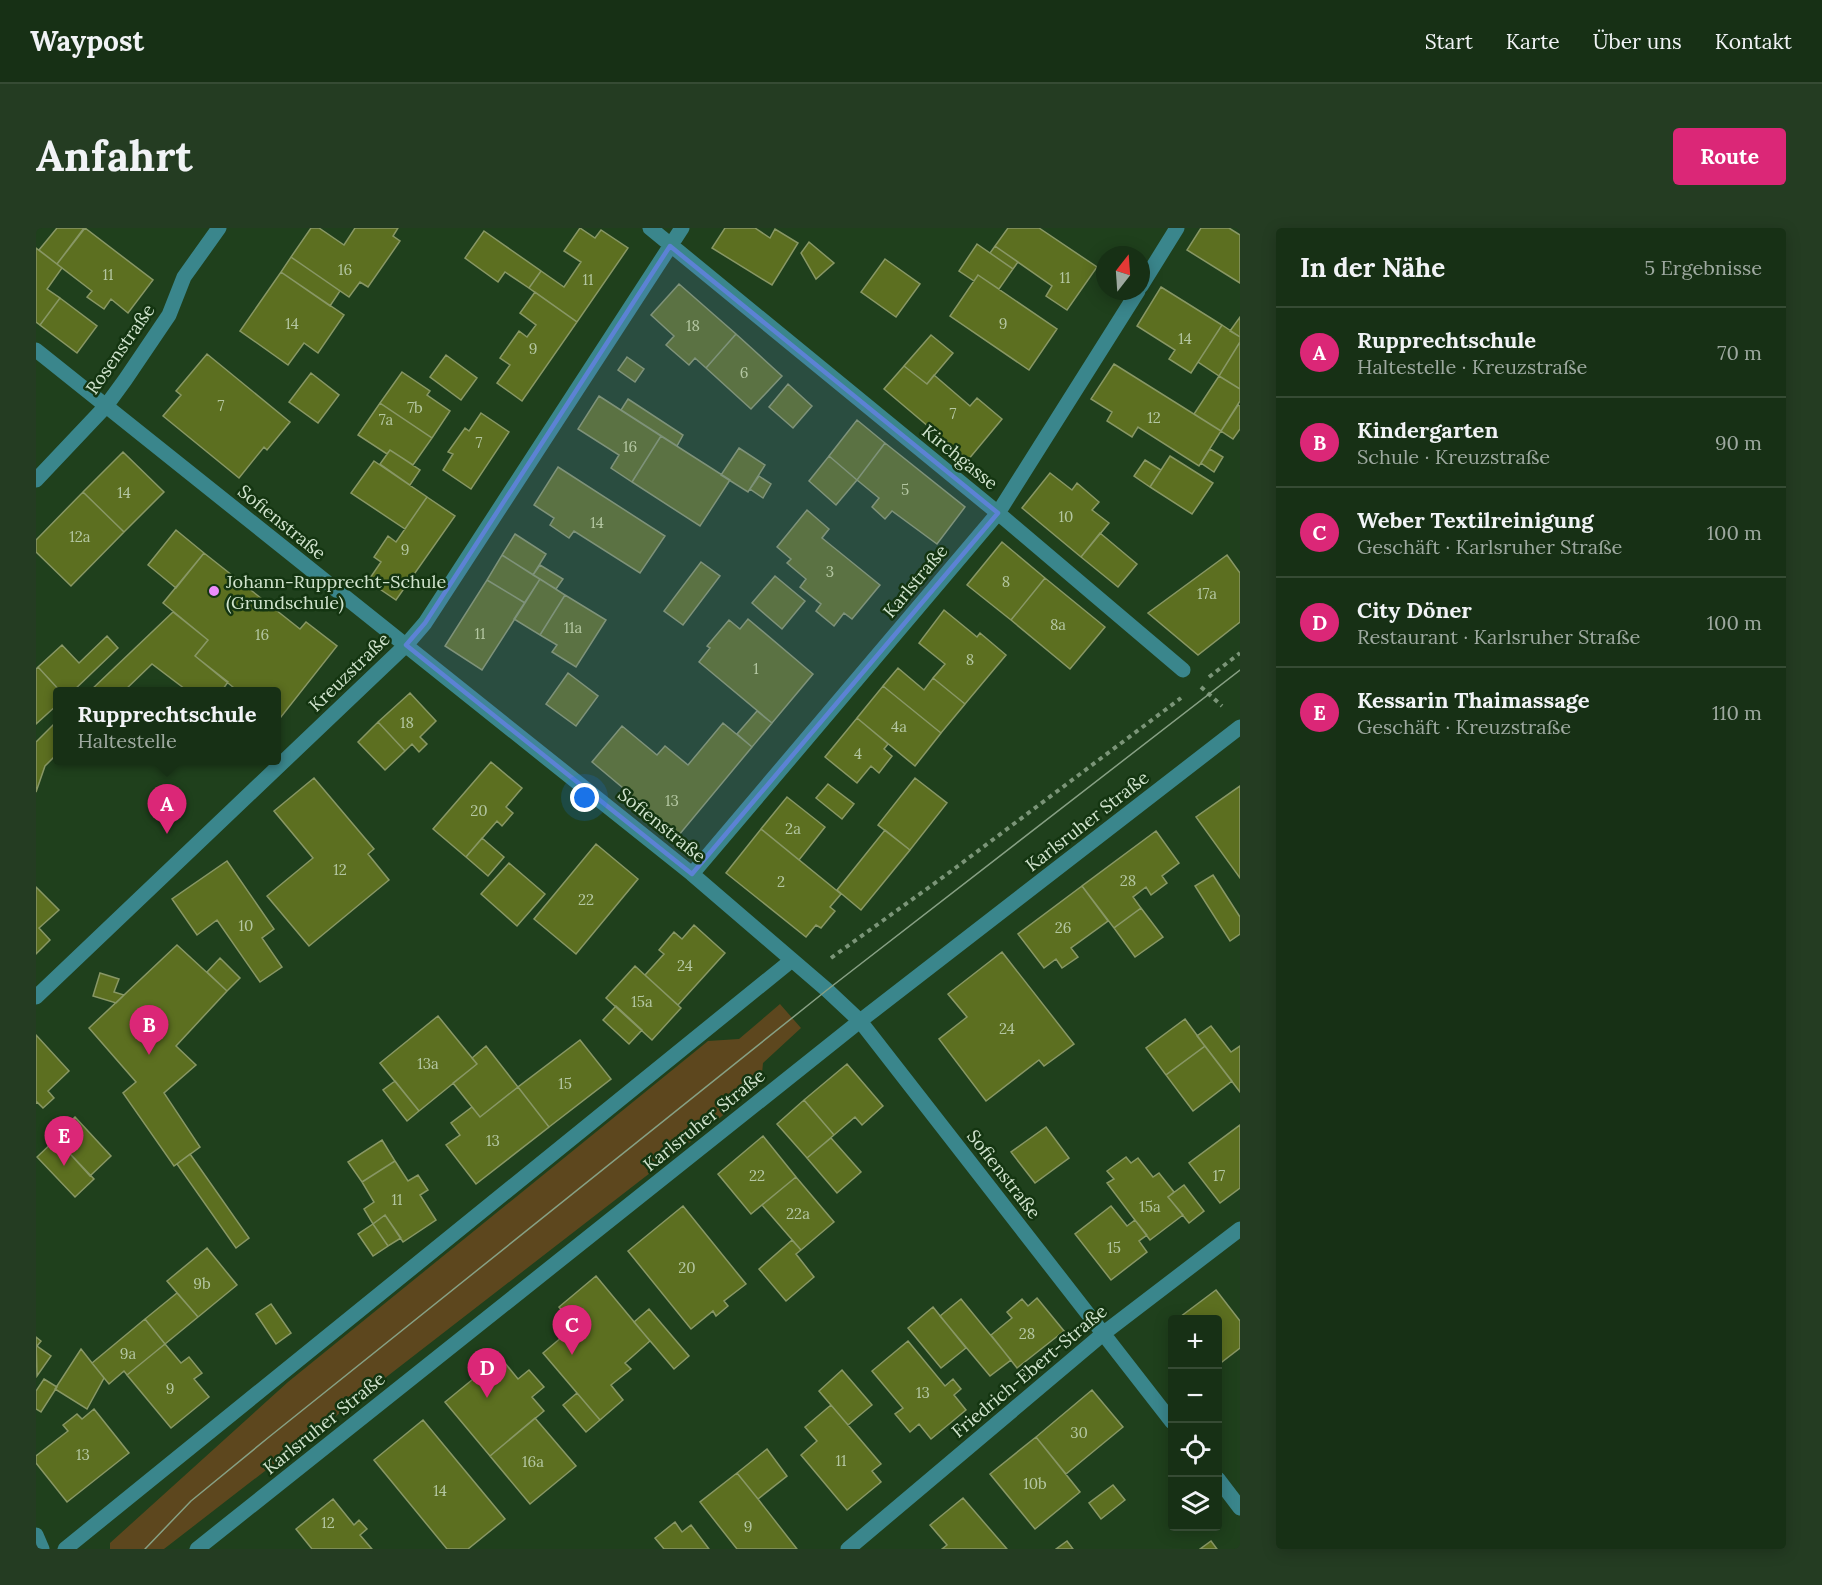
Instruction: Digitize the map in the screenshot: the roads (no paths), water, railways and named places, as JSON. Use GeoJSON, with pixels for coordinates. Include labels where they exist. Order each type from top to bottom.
{"type":"FeatureCollection","features":[{"type":"Feature","properties":{"kind":"street","name":"Rosenstraße"},"geometry":{"type":"LineString","coordinates":[[36,480],[106,406],[169,315],[184,277],[219,228]]}},
{"type":"Feature","properties":{"kind":"street","name":"Kirchgasse"},"geometry":{"type":"LineString","coordinates":[[650,228],[998,513],[1183,670]]}},
{"type":"Feature","properties":{"kind":"street","name":"Kreuzstraße"},"geometry":{"type":"LineString","coordinates":[[281,764],[406,645],[425,623],[682,228]]}},
{"type":"Feature","properties":{"kind":"street"},"geometry":{"type":"LineString","coordinates":[[1150,272],[1177,228]]}},
{"type":"Feature","properties":{"kind":"street","name":"Karlstraße"},"geometry":{"type":"LineString","coordinates":[[692,874],[998,513],[1132,300]]}},
{"type":"Feature","properties":{"kind":"street","name":"Sofienstraße"},"geometry":{"type":"LineString","coordinates":[[36,350],[692,874],[860,1021],[1168,1416]]}},
{"type":"Feature","properties":{"kind":"street","name":"Karlsruher Straße"},"geometry":{"type":"LineString","coordinates":[[197,1549],[860,1021],[1240,727]]}},
{"type":"Feature","properties":{"kind":"street","name":"Kreuzstraße"},"geometry":{"type":"LineString","coordinates":[[36,997],[280,765]]}},
{"type":"Feature","properties":{"kind":"street"},"geometry":{"type":"LineString","coordinates":[[65,1549],[792,960]]}},
{"type":"Feature","properties":{"kind":"street","name":"Friedrich-Ebert-Straße"},"geometry":{"type":"LineString","coordinates":[[848,1549],[1104,1334],[1240,1229]]}},
{"type":"Feature","properties":{"kind":"street"},"geometry":{"type":"LineString","coordinates":[[1222,1484],[1240,1508]]}},
{"type":"Feature","properties":{"kind":"street"},"geometry":{"type":"LineString","coordinates":[[36,1534],[42,1549]]}},
{"type":"Feature","properties":{"kind":"tram line"},"geometry":{"type":"LineString","coordinates":[[145,1549],[191,1501],[269,1437],[827,990],[1240,670]]}},
{"type":"Feature","properties":{"kind":"place","name":"Johann-Rupprecht-Schule (Grundschule)"},"geometry":{"type":"Point","coordinates":[214,591]}},
{"type":"Feature","properties":{"kind":"place","name":"Rupprechtschule"},"geometry":{"type":"Point","coordinates":[167,834]}},
{"type":"Feature","properties":{"kind":"place","name":"Kindergarten"},"geometry":{"type":"Point","coordinates":[149,1055]}},
{"type":"Feature","properties":{"kind":"place","name":"Kessarin Thaimassage"},"geometry":{"type":"Point","coordinates":[64,1166]}},
{"type":"Feature","properties":{"kind":"place","name":"Weber Textilreinigung"},"geometry":{"type":"Point","coordinates":[572,1355]}},
{"type":"Feature","properties":{"kind":"place","name":"City Döner"},"geometry":{"type":"Point","coordinates":[487,1398]}}]}
